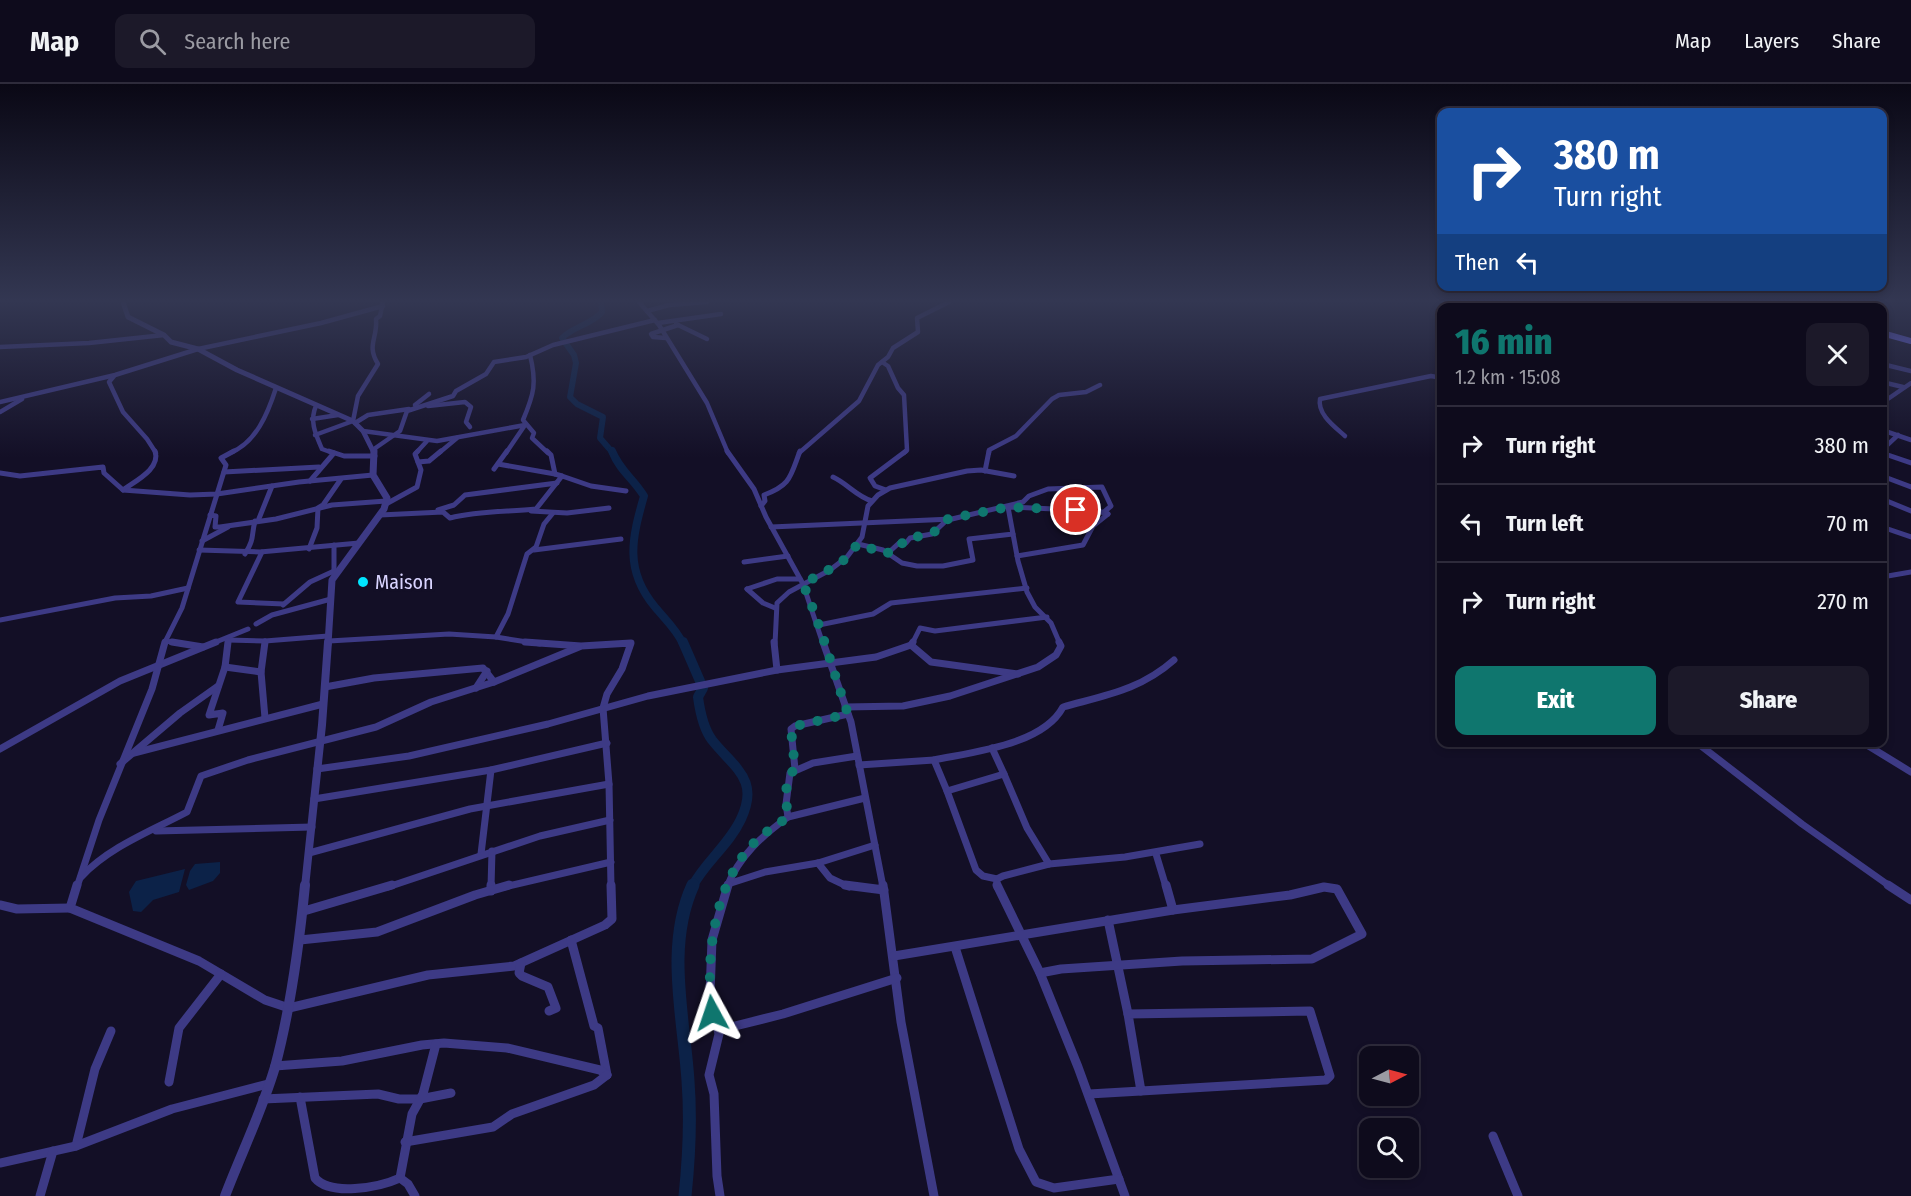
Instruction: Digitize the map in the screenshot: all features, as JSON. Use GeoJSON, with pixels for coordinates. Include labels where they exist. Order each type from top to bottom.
{"type":"FeatureCollection","features":[{"type":"Feature","properties":{"kind":"street"},"geometry":{"type":"LineString","coordinates":[[0,402],[115,375],[182,354]]}},
{"type":"Feature","properties":{"kind":"street"},"geometry":{"type":"LineString","coordinates":[[208,354],[276,388],[354,422],[363,431],[374,452],[373,475],[385,493],[386,502],[380,515],[334,574],[310,582],[272,615],[256,624]]}},
{"type":"Feature","properties":{"kind":"street"},"geometry":{"type":"LineString","coordinates":[[354,422],[358,396],[378,364],[373,354]]}},
{"type":"Feature","properties":{"kind":"street"},"geometry":{"type":"LineString","coordinates":[[676,354],[707,403],[726,450],[754,489],[771,527],[801,582],[819,625],[829,663],[847,710],[884,890],[901,1022],[933,1196]]}},
{"type":"Feature","properties":{"kind":"street"},"geometry":{"type":"LineString","coordinates":[[761,507],[765,501],[764,495],[782,488],[793,471],[800,450],[859,401],[867,382],[888,354]]}},
{"type":"Feature","properties":{"kind":"street"},"geometry":{"type":"LineString","coordinates":[[410,409],[453,396],[456,391],[486,374],[494,362],[530,355],[536,375],[534,395],[523,420],[534,433],[532,438],[551,455],[555,474]]}},
{"type":"Feature","properties":{"kind":"street"},"geometry":{"type":"LineString","coordinates":[[882,362],[888,366],[898,388],[904,395],[908,438],[907,450],[870,478],[874,486],[886,490]]}},
{"type":"Feature","properties":{"kind":"street"},"geometry":{"type":"LineString","coordinates":[[1887,365],[1911,371]]}},
{"type":"Feature","properties":{"kind":"street"},"geometry":{"type":"LineString","coordinates":[[115,375],[109,382],[118,396],[122,410],[150,441],[157,458],[153,467],[123,490]]}},
{"type":"Feature","properties":{"kind":"street"},"geometry":{"type":"LineString","coordinates":[[1345,436],[1323,414],[1319,405],[1320,399],[1431,376],[1437,377]]}},
{"type":"Feature","properties":{"kind":"street"},"geometry":{"type":"LineString","coordinates":[[1887,383],[1903,387]]}},
{"type":"Feature","properties":{"kind":"street"},"geometry":{"type":"LineString","coordinates":[[1887,399],[1911,383]]}},
{"type":"Feature","properties":{"kind":"street"},"geometry":{"type":"LineString","coordinates":[[985,471],[989,450],[1016,436],[1052,399],[1059,395],[1086,392],[1100,385]]}},
{"type":"Feature","properties":{"kind":"street"},"geometry":{"type":"LineString","coordinates":[[70,908],[120,764],[152,689],[166,640],[182,608],[226,465],[221,458],[237,449],[258,430],[276,388]]}},
{"type":"Feature","properties":{"kind":"street"},"geometry":{"type":"LineString","coordinates":[[0,412],[22,399],[46,392]]}},
{"type":"Feature","properties":{"kind":"street"},"geometry":{"type":"LineString","coordinates":[[316,406],[312,419],[315,435],[322,449],[344,456],[374,452],[396,435],[404,426],[407,411],[429,394]]}},
{"type":"Feature","properties":{"kind":"street"},"geometry":{"type":"LineString","coordinates":[[315,435],[368,415],[465,402],[471,407],[466,422],[470,426]]}},
{"type":"Feature","properties":{"kind":"street"},"geometry":{"type":"LineString","coordinates":[[312,419],[338,415]]}},
{"type":"Feature","properties":{"kind":"street"},"geometry":{"type":"LineString","coordinates":[[363,431],[396,435],[408,440],[428,441],[525,425]]}},
{"type":"Feature","properties":{"kind":"street"},"geometry":{"type":"LineString","coordinates":[[494,469],[525,425]]}},
{"type":"Feature","properties":{"kind":"street"},"geometry":{"type":"LineString","coordinates":[[1887,432],[1911,440]]}},
{"type":"Feature","properties":{"kind":"street"},"geometry":{"type":"LineString","coordinates":[[1887,446],[1898,435]]}},
{"type":"Feature","properties":{"kind":"street"},"geometry":{"type":"LineString","coordinates":[[418,462],[429,461],[457,438]]}},
{"type":"Feature","properties":{"kind":"street"},"geometry":{"type":"LineString","coordinates":[[210,514],[216,516],[215,527],[318,508],[386,502],[417,487],[421,470],[414,454],[428,441]]}},
{"type":"Feature","properties":{"kind":"street"},"geometry":{"type":"LineString","coordinates":[[224,472],[319,467],[326,464],[334,453]]}},
{"type":"Feature","properties":{"kind":"street"},"geometry":{"type":"LineString","coordinates":[[1887,453],[1911,464]]}},
{"type":"Feature","properties":{"kind":"street"},"geometry":{"type":"LineString","coordinates":[[498,464],[555,474],[591,486],[626,491]]}},
{"type":"Feature","properties":{"kind":"street"},"geometry":{"type":"LineString","coordinates":[[0,473],[8,476],[31,475],[103,467],[104,473],[123,490],[190,495],[217,494],[373,475]]}},
{"type":"Feature","properties":{"kind":"street"},"geometry":{"type":"LineString","coordinates":[[310,481],[319,467]]}},
{"type":"Feature","properties":{"kind":"street"},"geometry":{"type":"LineString","coordinates":[[777,670],[774,638],[775,608],[780,599],[801,582],[841,563],[862,537],[868,506],[872,501],[886,490],[967,471],[985,471],[1014,476]]}},
{"type":"Feature","properties":{"kind":"street"},"geometry":{"type":"LineString","coordinates":[[531,511],[536,509],[562,477]]}},
{"type":"Feature","properties":{"kind":"street"},"geometry":{"type":"LineString","coordinates":[[833,477],[840,480],[863,500],[872,501]]}},
{"type":"Feature","properties":{"kind":"street"},"geometry":{"type":"LineString","coordinates":[[1887,478],[1911,488]]}},
{"type":"Feature","properties":{"kind":"street"},"geometry":{"type":"LineString","coordinates":[[318,508],[323,505],[341,479]]}},
{"type":"Feature","properties":{"kind":"street"},"geometry":{"type":"LineString","coordinates":[[429,513],[454,505],[465,495],[557,483]]}},
{"type":"Feature","properties":{"kind":"street"},"geometry":{"type":"LineString","coordinates":[[245,554],[253,541],[252,532],[272,486]]}},
{"type":"Feature","properties":{"kind":"street"},"geometry":{"type":"LineString","coordinates":[[771,527],[948,519],[1008,507],[1023,502],[1027,496],[1056,487],[1102,487],[1112,506],[1104,512],[1008,507]]}},
{"type":"Feature","properties":{"kind":"street"},"geometry":{"type":"LineString","coordinates":[[1887,501],[1911,511]]}},
{"type":"Feature","properties":{"kind":"street"},"geometry":{"type":"LineString","coordinates":[[795,769],[791,729],[795,726],[847,710],[920,704],[1019,674],[1038,667],[1056,655],[1061,646],[1055,629],[1047,617],[1035,608],[1027,588],[1017,556],[1008,507]]}},
{"type":"Feature","properties":{"kind":"street"},"geometry":{"type":"LineString","coordinates":[[309,549],[318,528],[318,508]]}},
{"type":"Feature","properties":{"kind":"street"},"geometry":{"type":"LineString","coordinates":[[380,515],[443,512],[450,518],[476,512],[553,513],[609,508]]}},
{"type":"Feature","properties":{"kind":"street"},"geometry":{"type":"LineString","coordinates":[[1017,556],[1083,545],[1093,526],[1108,514],[1104,512]]}},
{"type":"Feature","properties":{"kind":"street"},"geometry":{"type":"LineString","coordinates":[[533,550],[544,524],[553,513]]}},
{"type":"Feature","properties":{"kind":"street"},"geometry":{"type":"LineString","coordinates":[[887,554],[893,546],[906,543],[910,538],[932,534],[948,519]]}},
{"type":"Feature","properties":{"kind":"street"},"geometry":{"type":"LineString","coordinates":[[202,541],[231,525]]}},
{"type":"Feature","properties":{"kind":"street"},"geometry":{"type":"LineString","coordinates":[[1887,529],[1911,537]]}},
{"type":"Feature","properties":{"kind":"street"},"geometry":{"type":"LineString","coordinates":[[858,544],[887,554],[902,563],[917,566],[943,566],[973,560],[969,539],[1013,534]]}},
{"type":"Feature","properties":{"kind":"street"},"geometry":{"type":"LineString","coordinates":[[496,636],[508,614],[527,554],[533,550],[621,539]]}},
{"type":"Feature","properties":{"kind":"street"},"geometry":{"type":"LineString","coordinates":[[199,550],[245,554],[359,543]]}},
{"type":"Feature","properties":{"kind":"street"},"geometry":{"type":"LineString","coordinates":[[225,1196],[263,1099],[289,1008],[304,911],[325,687],[330,599],[334,574],[334,545]]}},
{"type":"Feature","properties":{"kind":"street"},"geometry":{"type":"LineString","coordinates":[[262,552],[238,602],[284,604]]}},
{"type":"Feature","properties":{"kind":"street"},"geometry":{"type":"LineString","coordinates":[[744,562],[788,556]]}},
{"type":"Feature","properties":{"kind":"street"},"geometry":{"type":"LineString","coordinates":[[1887,576],[1911,572]]}},
{"type":"Feature","properties":{"kind":"street"},"geometry":{"type":"LineString","coordinates":[[775,608],[763,603],[747,589],[777,579],[801,582]]}},
{"type":"Feature","properties":{"kind":"street"},"geometry":{"type":"LineString","coordinates":[[0,620],[115,598],[151,596],[188,588]]}},
{"type":"Feature","properties":{"kind":"street"},"geometry":{"type":"LineString","coordinates":[[819,625],[873,614],[891,603],[1027,588]]}},
{"type":"Feature","properties":{"kind":"street"},"geometry":{"type":"LineString","coordinates":[[272,615],[330,599]]}},
{"type":"Feature","properties":{"kind":"street"},"geometry":{"type":"LineString","coordinates":[[317,769],[409,756],[548,724],[603,708],[777,670],[876,657],[911,645],[920,628],[935,631],[1047,617]]}},
{"type":"Feature","properties":{"kind":"street"},"geometry":{"type":"LineString","coordinates":[[0,749],[30,736],[99,692],[158,665],[203,647],[228,640],[248,629]]}},
{"type":"Feature","properties":{"kind":"street"},"geometry":{"type":"LineString","coordinates":[[0,905],[17,909],[70,908],[199,961],[265,1000],[289,1008],[428,975],[501,969],[521,963],[605,925],[612,919],[609,784],[603,708],[607,694],[622,669],[631,643],[581,646],[531,643],[496,636],[449,634],[265,641],[228,640]]}},
{"type":"Feature","properties":{"kind":"street"},"geometry":{"type":"LineString","coordinates":[[166,640],[203,647]]}},
{"type":"Feature","properties":{"kind":"street"},"geometry":{"type":"LineString","coordinates":[[218,730],[223,713],[209,715],[225,667],[228,640]]}},
{"type":"Feature","properties":{"kind":"street"},"geometry":{"type":"LineString","coordinates":[[265,641],[261,672],[265,718]]}},
{"type":"Feature","properties":{"kind":"street"},"geometry":{"type":"LineString","coordinates":[[911,645],[931,662],[1019,674]]}},
{"type":"Feature","properties":{"kind":"street"},"geometry":{"type":"LineString","coordinates":[[77,883],[96,861],[187,812],[201,776],[248,760],[376,727],[431,702],[494,682],[581,646]]}},
{"type":"Feature","properties":{"kind":"street"},"geometry":{"type":"LineString","coordinates":[[859,765],[934,760],[992,748],[1027,737],[1053,722],[1062,713],[1064,707],[1120,693],[1151,681],[1174,660]]}},
{"type":"Feature","properties":{"kind":"street"},"geometry":{"type":"LineString","coordinates":[[225,667],[261,672]]}},
{"type":"Feature","properties":{"kind":"street"},"geometry":{"type":"LineString","coordinates":[[325,687],[374,678],[483,668],[494,682]]}},
{"type":"Feature","properties":{"kind":"street"},"geometry":{"type":"LineString","coordinates":[[476,688],[487,671]]}},
{"type":"Feature","properties":{"kind":"street"},"geometry":{"type":"LineString","coordinates":[[120,764],[158,730],[218,686]]}},
{"type":"Feature","properties":{"kind":"street"},"geometry":{"type":"LineString","coordinates":[[134,753],[323,704]]}},
{"type":"Feature","properties":{"kind":"street"},"geometry":{"type":"LineString","coordinates":[[314,799],[491,770],[607,743]]}},
{"type":"Feature","properties":{"kind":"street"},"geometry":{"type":"LineString","coordinates":[[1703,747],[1860,867],[1911,900]]}},
{"type":"Feature","properties":{"kind":"street"},"geometry":{"type":"LineString","coordinates":[[1870,747],[1911,772]]}},
{"type":"Feature","properties":{"kind":"street"},"geometry":{"type":"LineString","coordinates":[[992,748],[1027,828],[1049,864]]}},
{"type":"Feature","properties":{"kind":"street"},"geometry":{"type":"LineString","coordinates":[[788,817],[790,773],[795,769],[856,756]]}},
{"type":"Feature","properties":{"kind":"street"},"geometry":{"type":"LineString","coordinates":[[934,760],[976,870],[983,876],[997,879],[1049,864],[1156,854],[1200,844]]}},
{"type":"Feature","properties":{"kind":"street"},"geometry":{"type":"LineString","coordinates":[[481,854],[491,770]]}},
{"type":"Feature","properties":{"kind":"street"},"geometry":{"type":"LineString","coordinates":[[947,791],[1004,774]]}},
{"type":"Feature","properties":{"kind":"street"},"geometry":{"type":"LineString","coordinates":[[309,853],[470,809],[609,784]]}},
{"type":"Feature","properties":{"kind":"street"},"geometry":{"type":"LineString","coordinates":[[720,1196],[717,1176],[714,1094],[709,1075],[719,1030],[712,1013],[709,966],[715,927],[728,884],[753,845],[788,817],[865,798]]}},
{"type":"Feature","properties":{"kind":"street"},"geometry":{"type":"LineString","coordinates":[[304,911],[378,890],[481,854],[548,834],[610,820]]}},
{"type":"Feature","properties":{"kind":"street"},"geometry":{"type":"LineString","coordinates":[[145,834],[184,829],[312,827]]}},
{"type":"Feature","properties":{"kind":"street"},"geometry":{"type":"LineString","coordinates":[[728,884],[765,872],[818,863],[875,845]]}},
{"type":"Feature","properties":{"kind":"street"},"geometry":{"type":"LineString","coordinates":[[491,891],[492,851]]}},
{"type":"Feature","properties":{"kind":"street"},"geometry":{"type":"LineString","coordinates":[[1156,854],[1173,910]]}},
{"type":"Feature","properties":{"kind":"street"},"geometry":{"type":"LineString","coordinates":[[300,940],[377,932],[491,891],[532,879],[611,862]]}},
{"type":"Feature","properties":{"kind":"street"},"geometry":{"type":"LineString","coordinates":[[818,863],[830,878],[849,887],[884,890]]}},
{"type":"Feature","properties":{"kind":"street"},"geometry":{"type":"LineString","coordinates":[[997,879],[996,884],[1040,974],[1089,1094],[1125,1196]]}},
{"type":"Feature","properties":{"kind":"street"},"geometry":{"type":"LineString","coordinates":[[894,956],[1324,887],[1337,889],[1362,934],[1312,959],[1182,961],[1060,969],[1040,974]]}},
{"type":"Feature","properties":{"kind":"street"},"geometry":{"type":"LineString","coordinates":[[1108,920],[1119,965],[1141,1091]]}},
{"type":"Feature","properties":{"kind":"street"},"geometry":{"type":"LineString","coordinates":[[571,940],[594,1026],[598,1028],[607,1075]]}},
{"type":"Feature","properties":{"kind":"street"},"geometry":{"type":"LineString","coordinates":[[955,947],[1019,1149],[1036,1182],[1054,1188],[1119,1179]]}},
{"type":"Feature","properties":{"kind":"street"},"geometry":{"type":"LineString","coordinates":[[521,963],[519,973],[522,976],[548,987],[556,1008],[549,1011]]}},
{"type":"Feature","properties":{"kind":"street"},"geometry":{"type":"LineString","coordinates":[[169,1082],[179,1028],[221,974]]}},
{"type":"Feature","properties":{"kind":"street"},"geometry":{"type":"LineString","coordinates":[[719,1030],[783,1014],[897,978]]}},
{"type":"Feature","properties":{"kind":"street"},"geometry":{"type":"LineString","coordinates":[[1089,1094],[1326,1080],[1330,1076],[1310,1011],[1128,1014]]}},
{"type":"Feature","properties":{"kind":"street"},"geometry":{"type":"LineString","coordinates":[[76,1146],[95,1069],[111,1031]]}},
{"type":"Feature","properties":{"kind":"street"},"geometry":{"type":"LineString","coordinates":[[274,1066],[342,1061],[436,1044],[507,1048],[600,1070],[607,1075]]}},
{"type":"Feature","properties":{"kind":"street"},"geometry":{"type":"LineString","coordinates":[[400,1178],[412,1114],[423,1094],[436,1044]]}},
{"type":"Feature","properties":{"kind":"street"},"geometry":{"type":"LineString","coordinates":[[405,1142],[494,1127],[512,1114],[594,1085],[607,1075]]}},
{"type":"Feature","properties":{"kind":"street"},"geometry":{"type":"LineString","coordinates":[[0,1163],[76,1146],[172,1109],[268,1084]]}},
{"type":"Feature","properties":{"kind":"street"},"geometry":{"type":"LineString","coordinates":[[263,1099],[378,1094],[399,1099],[420,1099],[451,1093]]}},
{"type":"Feature","properties":{"kind":"street"},"geometry":{"type":"LineString","coordinates":[[300,1097],[315,1178],[319,1186],[328,1191],[357,1190],[400,1178]]}},
{"type":"Feature","properties":{"kind":"street"},"geometry":{"type":"LineString","coordinates":[[1493,1136],[1518,1196]]}},
{"type":"Feature","properties":{"kind":"street"},"geometry":{"type":"LineString","coordinates":[[40,1196],[53,1152]]}},
{"type":"Feature","properties":{"kind":"street"},"geometry":{"type":"LineString","coordinates":[[400,1178],[408,1184],[415,1196]]}},
{"type":"Feature","properties":{"kind":"water"},"geometry":{"type":"Polygon","coordinates":[[[220,862],[220,873],[213,881],[189,890],[186,885],[190,871],[195,864],[220,862]]]}},
{"type":"Feature","properties":{"kind":"water"},"geometry":{"type":"Polygon","coordinates":[[[185,869],[179,892],[153,900],[141,912],[133,911],[129,892],[136,881],[185,869]]]}},
{"type":"Feature","properties":{"kind":"waterway"},"geometry":{"type":"LineString","coordinates":[[573,354],[576,363],[570,397],[577,404],[603,417],[600,438],[613,453]]}},
{"type":"Feature","properties":{"kind":"waterway"},"geometry":{"type":"LineString","coordinates":[[612,451],[619,464],[644,496],[636,526],[633,553],[639,580],[645,593],[683,644]]}},
{"type":"Feature","properties":{"kind":"waterway"},"geometry":{"type":"LineString","coordinates":[[683,642],[703,688],[698,697],[706,730],[742,775],[748,794],[736,828],[693,886]]}},
{"type":"Feature","properties":{"kind":"waterway"},"geometry":{"type":"LineString","coordinates":[[685,1196],[689,1110],[678,957],[680,932],[693,886]]}},
{"type":"Feature","properties":{"kind":"place","name":"Maison"},"geometry":{"type":"Point","coordinates":[363,582]}},
{"type":"Feature","properties":{"kind":"route"},"geometry":{"type":"LineString","coordinates":[[712,1013],[709,966],[719,908],[728,884],[748,851],[758,839],[788,817],[786,804],[788,784],[790,773],[795,769],[791,729],[795,726],[848,714],[803,584],[841,563],[858,544],[883,550],[887,554],[893,546],[906,543],[910,538],[932,534],[948,519],[1008,507],[1076,510]]}}]}
